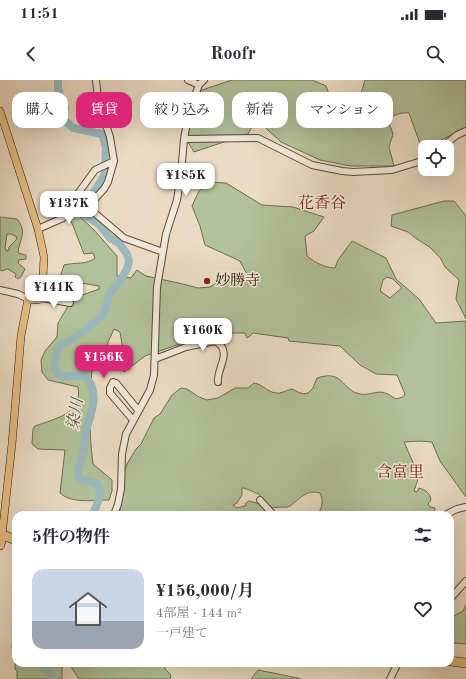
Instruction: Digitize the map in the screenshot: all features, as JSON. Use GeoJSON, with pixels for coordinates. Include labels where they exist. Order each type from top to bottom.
{"type":"FeatureCollection","features":[{"type":"Feature","properties":{"kind":"highway"},"geometry":{"type":"LineString","coordinates":[[0,545],[1,535],[12,539]]}},
{"type":"Feature","properties":{"kind":"highway"},"geometry":{"type":"LineString","coordinates":[[454,662],[466,663]]}},
{"type":"Feature","properties":{"kind":"main road"},"geometry":{"type":"LineString","coordinates":[[0,111],[38,229],[44,257],[42,298],[38,300],[28,299],[21,336],[12,444],[1,535]]}},
{"type":"Feature","properties":{"kind":"street"},"geometry":{"type":"LineString","coordinates":[[96,80],[99,109],[102,120],[110,137],[113,162],[108,182],[104,189],[92,202],[90,208],[124,238],[163,252]]}},
{"type":"Feature","properties":{"kind":"street"},"geometry":{"type":"LineString","coordinates":[[188,80],[199,85]]}},
{"type":"Feature","properties":{"kind":"street"},"geometry":{"type":"LineString","coordinates":[[115,511],[121,490],[122,454],[126,434],[150,390],[154,375],[156,359],[157,287],[166,234],[177,200],[184,139],[189,111],[199,85],[204,80]]}},
{"type":"Feature","properties":{"kind":"street"},"geometry":{"type":"LineString","coordinates":[[451,140],[466,131]]}},
{"type":"Feature","properties":{"kind":"street"},"geometry":{"type":"LineString","coordinates":[[184,139],[258,138],[312,165],[342,171],[353,172],[392,170],[418,162]]}},
{"type":"Feature","properties":{"kind":"street"},"geometry":{"type":"LineString","coordinates":[[38,229],[63,218],[77,195],[97,168],[113,162]]}},
{"type":"Feature","properties":{"kind":"street"},"geometry":{"type":"LineString","coordinates":[[0,290],[18,294],[28,299]]}},
{"type":"Feature","properties":{"kind":"street"},"geometry":{"type":"LineString","coordinates":[[42,298],[70,303]]}},
{"type":"Feature","properties":{"kind":"street"},"geometry":{"type":"LineString","coordinates":[[156,359],[186,347],[216,341],[220,344],[224,355],[218,375],[218,382]]}},
{"type":"Feature","properties":{"kind":"street"},"geometry":{"type":"LineString","coordinates":[[133,420],[110,393],[110,388],[113,382],[116,383],[138,410]]}},
{"type":"Feature","properties":{"kind":"street"},"geometry":{"type":"LineString","coordinates":[[260,500],[270,511]]}},
{"type":"Feature","properties":{"kind":"street"},"geometry":{"type":"LineString","coordinates":[[453,511],[466,508]]}},
{"type":"Feature","properties":{"kind":"street"},"geometry":{"type":"LineString","coordinates":[[454,594],[466,580]]}},
{"type":"Feature","properties":{"kind":"street"},"geometry":{"type":"LineString","coordinates":[[390,679],[396,667]]}},
{"type":"Feature","properties":{"kind":"green space"},"geometry":{"type":"Polygon","coordinates":[[[232,80],[312,80],[326,86],[328,92],[296,92],[296,128],[391,128],[393,134],[389,147],[394,166],[351,166],[320,160],[281,142],[266,128],[288,128],[288,92],[232,92],[232,128],[251,128],[248,134],[194,152],[185,137],[186,128],[224,128],[224,92],[196,92],[232,80]]]}},
{"type":"Feature","properties":{"kind":"green space"},"geometry":{"type":"Polygon","coordinates":[[[365,80],[466,80],[466,128],[441,140],[419,140],[409,113],[400,113],[393,116],[393,92],[361,92],[365,80]]]}},
{"type":"Feature","properties":{"kind":"green space"},"geometry":{"type":"Polygon","coordinates":[[[208,182],[226,183],[262,205],[293,207],[324,217],[314,231],[305,236],[307,256],[323,266],[335,268],[338,260],[352,241],[386,258],[396,279],[419,299],[436,323],[466,321],[466,497],[440,461],[432,442],[420,441],[404,442],[419,476],[414,491],[417,492],[419,488],[426,491],[431,500],[428,504],[430,507],[435,508],[435,511],[319,511],[322,499],[320,493],[315,492],[304,495],[288,507],[271,508],[262,500],[259,494],[242,488],[242,495],[237,503],[233,505],[237,508],[245,506],[249,501],[260,504],[266,509],[265,511],[120,511],[124,487],[124,473],[127,464],[136,449],[141,444],[154,418],[160,414],[172,395],[181,388],[187,389],[199,397],[207,400],[218,398],[235,388],[248,388],[254,383],[273,392],[280,393],[292,389],[306,394],[313,388],[317,378],[332,376],[342,381],[349,389],[360,394],[382,392],[396,399],[403,397],[405,394],[397,375],[376,374],[360,365],[340,346],[289,341],[288,338],[253,333],[247,338],[245,333],[229,333],[208,324],[203,325],[194,333],[193,341],[145,356],[124,372],[118,363],[122,344],[120,332],[114,329],[108,342],[107,352],[93,356],[90,410],[90,437],[93,464],[112,480],[112,491],[109,500],[90,501],[70,499],[60,493],[65,450],[38,449],[32,444],[33,429],[35,426],[58,418],[72,409],[76,404],[78,387],[48,380],[42,372],[41,360],[45,351],[57,337],[58,323],[70,303],[77,297],[99,289],[99,286],[69,281],[60,277],[64,265],[88,262],[95,258],[93,253],[84,254],[70,218],[74,211],[94,230],[117,256],[117,276],[131,278],[137,270],[146,276],[198,288],[210,287],[226,277],[249,278],[240,261],[205,245],[200,226],[192,206],[199,191],[208,182]],[[387,277],[383,280],[380,291],[390,298],[402,288],[393,279],[387,277]]]}},
{"type":"Feature","properties":{"kind":"green space"},"geometry":{"type":"Polygon","coordinates":[[[444,201],[454,201],[466,216],[466,319],[456,299],[459,280],[445,267],[441,259],[431,248],[408,232],[391,226],[392,215],[444,201]]]}},
{"type":"Feature","properties":{"kind":"green space"},"geometry":{"type":"Polygon","coordinates":[[[0,217],[17,219],[22,228],[22,236],[18,253],[26,255],[26,259],[19,260],[18,263],[25,269],[21,277],[18,279],[15,277],[16,274],[8,269],[1,271],[0,217]],[[7,234],[5,248],[7,251],[9,250],[9,247],[17,237],[7,234]]]}},
{"type":"Feature","properties":{"kind":"green space"},"geometry":{"type":"Polygon","coordinates":[[[466,605],[466,644],[454,643],[454,616],[463,611],[466,605]]]}},
{"type":"Feature","properties":{"kind":"green space"},"geometry":{"type":"Polygon","coordinates":[[[15,667],[62,667],[62,679],[17,679],[17,671],[15,667]]]}},
{"type":"Feature","properties":{"kind":"green space"},"geometry":{"type":"Polygon","coordinates":[[[71,667],[165,667],[171,675],[170,679],[78,678],[71,667]]]}},
{"type":"Feature","properties":{"kind":"green space"},"geometry":{"type":"Polygon","coordinates":[[[258,670],[298,678],[301,679],[251,679],[258,670]]]}},
{"type":"Feature","properties":{"kind":"waterway","name":"染川"},"geometry":{"type":"LineString","coordinates":[[58,80],[58,89],[65,108],[62,118],[73,128],[102,134],[106,147],[105,174],[94,192],[84,202],[82,210],[84,215],[99,224],[110,238],[119,243],[127,254],[129,261],[127,269],[119,283],[110,292],[105,311],[102,316],[75,338],[58,348],[54,368],[57,374],[61,376],[85,376],[93,391],[93,406],[85,436],[84,453],[78,468],[78,473],[79,479],[95,483],[100,489],[99,498],[94,511]]}},
{"type":"Feature","properties":{"kind":"waterway","name":"染川"},"geometry":{"type":"LineString","coordinates":[[44,667],[53,679]]}},
{"type":"Feature","properties":{"kind":"place","name":"妙勝寺"},"geometry":{"type":"Point","coordinates":[207,281]}},
{"type":"Feature","properties":{"kind":"district","name":"花香谷"},"geometry":{"type":"Point","coordinates":[322,204]}},
{"type":"Feature","properties":{"kind":"district","name":"含富里"},"geometry":{"type":"Point","coordinates":[400,473]}}]}
